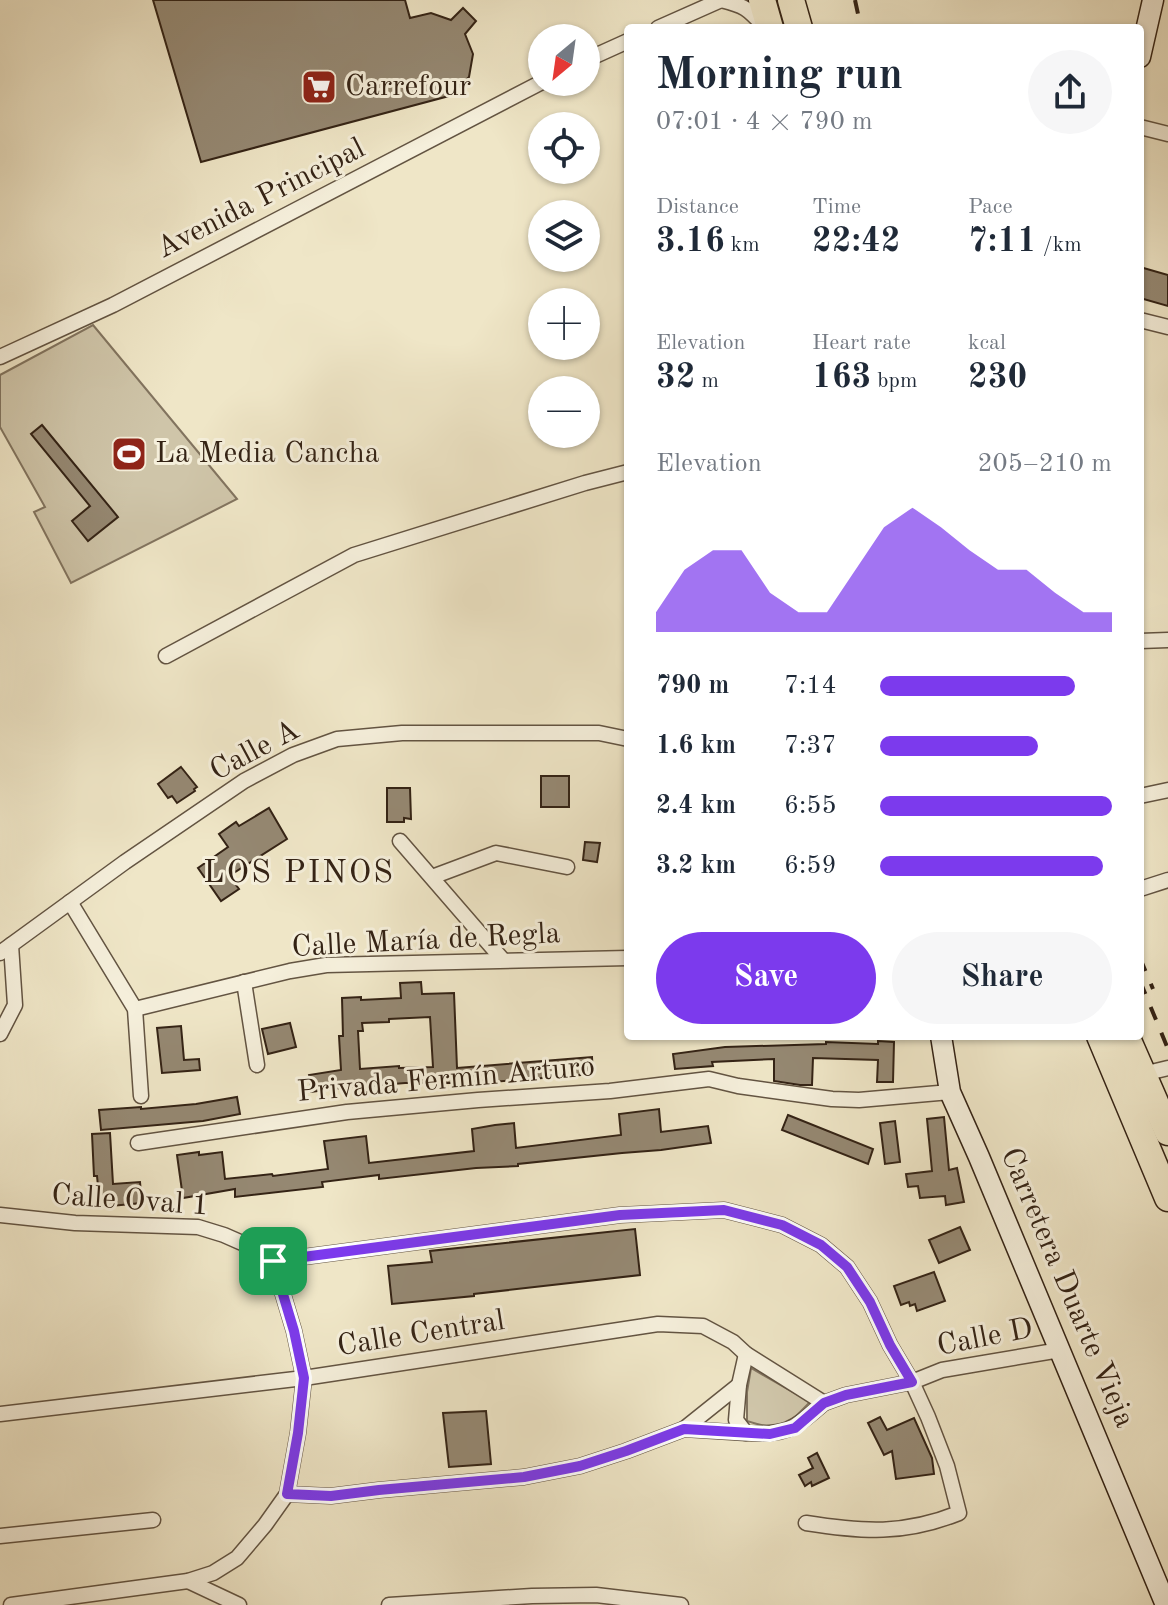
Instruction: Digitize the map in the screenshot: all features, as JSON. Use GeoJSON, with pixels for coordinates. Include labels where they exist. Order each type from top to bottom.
{"type":"FeatureCollection","features":[{"type":"Feature","properties":{"kind":"highway"},"geometry":{"type":"LineString","coordinates":[[762,0],[767,24]]}},
{"type":"Feature","properties":{"kind":"highway"},"geometry":{"type":"LineString","coordinates":[[791,0],[798,24]]}},
{"type":"Feature","properties":{"kind":"highway"},"geometry":{"type":"LineString","coordinates":[[1102,1040],[1168,1198]]}},
{"type":"Feature","properties":{"kind":"highway"},"geometry":{"type":"LineString","coordinates":[[1129,1040],[1155,1071],[1168,1132]]}},
{"type":"Feature","properties":{"kind":"main road"},"geometry":{"type":"LineString","coordinates":[[1144,39],[1153,0]]}},
{"type":"Feature","properties":{"kind":"main road","name":"Carretera Duarte Vieja"},"geometry":{"type":"LineString","coordinates":[[942,1040],[950,1092],[1166,1605]]}},
{"type":"Feature","properties":{"kind":"street"},"geometry":{"type":"LineString","coordinates":[[667,24],[721,0],[742,5],[764,24]]}},
{"type":"Feature","properties":{"kind":"street"},"geometry":{"type":"LineString","coordinates":[[600,54],[624,43]]}},
{"type":"Feature","properties":{"kind":"street","name":"Avenida Principal"},"geometry":{"type":"LineString","coordinates":[[0,357],[113,305],[528,89]]}},
{"type":"Feature","properties":{"kind":"street"},"geometry":{"type":"LineString","coordinates":[[1144,128],[1168,134]]}},
{"type":"Feature","properties":{"kind":"street"},"geometry":{"type":"LineString","coordinates":[[1144,321],[1168,327]]}},
{"type":"Feature","properties":{"kind":"street"},"geometry":{"type":"LineString","coordinates":[[166,656],[354,555],[624,473]]}},
{"type":"Feature","properties":{"kind":"street"},"geometry":{"type":"LineString","coordinates":[[1144,641],[1168,640]]}},
{"type":"Feature","properties":{"kind":"street","name":"Calle A"},"geometry":{"type":"LineString","coordinates":[[5,949],[244,781],[293,755],[337,739],[402,733],[599,733],[624,738]]}},
{"type":"Feature","properties":{"kind":"street"},"geometry":{"type":"LineString","coordinates":[[1144,795],[1168,790]]}},
{"type":"Feature","properties":{"kind":"street"},"geometry":{"type":"LineString","coordinates":[[400,841],[503,960]]}},
{"type":"Feature","properties":{"kind":"street"},"geometry":{"type":"LineString","coordinates":[[432,877],[496,853],[567,867]]}},
{"type":"Feature","properties":{"kind":"street"},"geometry":{"type":"LineString","coordinates":[[1144,888],[1168,880]]}},
{"type":"Feature","properties":{"kind":"street"},"geometry":{"type":"LineString","coordinates":[[70,902],[135,1009],[141,1096]]}},
{"type":"Feature","properties":{"kind":"street"},"geometry":{"type":"LineString","coordinates":[[0,1034],[15,1005],[5,949]]}},
{"type":"Feature","properties":{"kind":"street","name":"Calle María de Regla"},"geometry":{"type":"LineString","coordinates":[[135,1009],[326,965],[624,958]]}},
{"type":"Feature","properties":{"kind":"street"},"geometry":{"type":"LineString","coordinates":[[244,982],[257,1065]]}},
{"type":"Feature","properties":{"kind":"street","name":"Privada Fermín Arturo"},"geometry":{"type":"LineString","coordinates":[[138,1143],[347,1112],[610,1091],[709,1079],[832,1099],[859,1100],[950,1092]]}},
{"type":"Feature","properties":{"kind":"street"},"geometry":{"type":"LineString","coordinates":[[11,1605],[188,1581],[213,1573],[237,1558],[265,1525],[287,1494],[304,1378],[273,1261],[620,1215],[724,1210],[782,1225],[821,1245],[847,1267],[870,1302],[912,1382],[947,1466],[959,1513],[936,1522],[898,1530],[850,1530],[806,1523]]}},
{"type":"Feature","properties":{"kind":"street","name":"Calle Oval 1"},"geometry":{"type":"LineString","coordinates":[[0,1215],[75,1223],[198,1227],[249,1246],[273,1261]]}},
{"type":"Feature","properties":{"kind":"street","name":"Calle Central"},"geometry":{"type":"LineString","coordinates":[[0,1414],[304,1378],[658,1324],[703,1326],[733,1342],[746,1354]]}},
{"type":"Feature","properties":{"kind":"street","name":"Calle D"},"geometry":{"type":"LineString","coordinates":[[824,1403],[846,1395],[912,1382],[942,1370],[1060,1350]]}},
{"type":"Feature","properties":{"kind":"street"},"geometry":{"type":"LineString","coordinates":[[684,1429],[746,1433],[770,1434],[795,1428],[824,1403],[746,1354],[736,1420],[746,1433]]}},
{"type":"Feature","properties":{"kind":"street"},"geometry":{"type":"LineString","coordinates":[[287,1494],[331,1496],[524,1477],[580,1466],[684,1429],[739,1385]]}},
{"type":"Feature","properties":{"kind":"street"},"geometry":{"type":"LineString","coordinates":[[0,1536],[153,1520]]}},
{"type":"Feature","properties":{"kind":"street"},"geometry":{"type":"LineString","coordinates":[[188,1581],[239,1605]]}},
{"type":"Feature","properties":{"kind":"street"},"geometry":{"type":"LineString","coordinates":[[389,1605],[596,1595],[681,1605]]}},
{"type":"Feature","properties":{"kind":"shaded area"},"geometry":{"type":"Polygon","coordinates":[[[93,325],[237,499],[71,583],[34,512],[45,507],[0,427],[0,375],[93,325]]]}},
{"type":"Feature","properties":{"kind":"shaded area"},"geometry":{"type":"Polygon","coordinates":[[[751,1368],[810,1402],[783,1425],[768,1426],[747,1421],[751,1368]]]}},
{"type":"Feature","properties":{"kind":"building","name":"Carrefour"},"geometry":{"type":"Polygon","coordinates":[[[153,0],[405,0],[410,18],[431,13],[451,20],[463,8],[476,21],[465,34],[473,54],[469,77],[449,96],[201,162],[153,0]]]}},
{"type":"Feature","properties":{"kind":"building"},"geometry":{"type":"Polygon","coordinates":[[[1144,268],[1168,275],[1168,306],[1144,299],[1144,268]]]}},
{"type":"Feature","properties":{"kind":"building"},"geometry":{"type":"Polygon","coordinates":[[[42,425],[118,517],[88,541],[72,521],[90,506],[31,434],[42,425]]]}},
{"type":"Feature","properties":{"kind":"building"},"geometry":{"type":"Polygon","coordinates":[[[181,767],[197,787],[177,803],[172,796],[168,798],[158,784],[181,767]]]}},
{"type":"Feature","properties":{"kind":"building"},"geometry":{"type":"Polygon","coordinates":[[[541,776],[569,776],[569,807],[541,807],[541,776]]]}},
{"type":"Feature","properties":{"kind":"building"},"geometry":{"type":"Polygon","coordinates":[[[387,788],[410,788],[411,819],[387,822],[387,788]]]}},
{"type":"Feature","properties":{"kind":"building"},"geometry":{"type":"Polygon","coordinates":[[[269,808],[287,839],[229,876],[239,889],[221,901],[198,868],[228,847],[219,834],[236,822],[239,826],[269,808]]]}},
{"type":"Feature","properties":{"kind":"building"},"geometry":{"type":"Polygon","coordinates":[[[585,842],[600,843],[597,862],[583,860],[585,842]]]}},
{"type":"Feature","properties":{"kind":"building"},"geometry":{"type":"Polygon","coordinates":[[[421,982],[422,994],[454,993],[457,1068],[592,1057],[593,1074],[455,1085],[405,1083],[357,1086],[311,1092],[309,1075],[341,1070],[339,1036],[343,1036],[342,998],[401,998],[400,983],[421,982]],[[430,1017],[362,1023],[363,1031],[358,1031],[360,1069],[433,1067],[430,1017]]]}},
{"type":"Feature","properties":{"kind":"building"},"geometry":{"type":"Polygon","coordinates":[[[290,1023],[296,1047],[268,1054],[262,1029],[290,1023]]]}},
{"type":"Feature","properties":{"kind":"building"},"geometry":{"type":"Polygon","coordinates":[[[181,1026],[184,1060],[199,1059],[200,1070],[162,1073],[157,1028],[181,1026]]]}},
{"type":"Feature","properties":{"kind":"building"},"geometry":{"type":"Polygon","coordinates":[[[878,1041],[894,1042],[893,1082],[877,1082],[878,1060],[813,1058],[812,1085],[800,1085],[774,1081],[774,1059],[712,1062],[713,1066],[675,1069],[673,1054],[725,1047],[826,1042],[878,1044],[878,1041]]]}},
{"type":"Feature","properties":{"kind":"building"},"geometry":{"type":"Polygon","coordinates":[[[237,1097],[240,1114],[203,1121],[101,1130],[99,1110],[196,1104],[237,1097]]]}},
{"type":"Feature","properties":{"kind":"building"},"geometry":{"type":"Polygon","coordinates":[[[659,1109],[661,1132],[708,1126],[711,1143],[518,1166],[379,1179],[379,1175],[322,1182],[323,1187],[235,1197],[235,1189],[183,1198],[177,1155],[222,1152],[225,1179],[273,1176],[328,1169],[324,1141],[366,1136],[369,1163],[474,1151],[472,1129],[495,1125],[514,1123],[516,1148],[621,1135],[619,1114],[659,1109]]]}},
{"type":"Feature","properties":{"kind":"building"},"geometry":{"type":"Polygon","coordinates":[[[788,1115],[873,1149],[868,1164],[782,1130],[788,1115]]]}},
{"type":"Feature","properties":{"kind":"building"},"geometry":{"type":"Polygon","coordinates":[[[944,1117],[949,1170],[957,1168],[964,1202],[946,1205],[945,1196],[920,1198],[918,1186],[908,1187],[906,1174],[932,1171],[927,1119],[944,1117]]]}},
{"type":"Feature","properties":{"kind":"building"},"geometry":{"type":"Polygon","coordinates":[[[895,1121],[900,1162],[885,1164],[880,1123],[895,1121]]]}},
{"type":"Feature","properties":{"kind":"building"},"geometry":{"type":"Polygon","coordinates":[[[110,1133],[113,1184],[140,1182],[142,1203],[100,1207],[97,1176],[94,1176],[92,1134],[110,1133]]]}},
{"type":"Feature","properties":{"kind":"building"},"geometry":{"type":"Polygon","coordinates":[[[960,1227],[970,1250],[939,1263],[929,1240],[960,1227]]]}},
{"type":"Feature","properties":{"kind":"building"},"geometry":{"type":"Polygon","coordinates":[[[635,1229],[640,1275],[392,1304],[388,1266],[432,1262],[430,1251],[635,1229]]]}},
{"type":"Feature","properties":{"kind":"building"},"geometry":{"type":"Polygon","coordinates":[[[934,1272],[945,1301],[917,1311],[915,1304],[910,1306],[909,1302],[901,1305],[894,1286],[934,1272]]]}},
{"type":"Feature","properties":{"kind":"building"},"geometry":{"type":"Polygon","coordinates":[[[486,1411],[491,1464],[449,1467],[443,1413],[486,1411]]]}},
{"type":"Feature","properties":{"kind":"building"},"geometry":{"type":"Polygon","coordinates":[[[880,1417],[887,1430],[914,1418],[932,1458],[934,1474],[896,1479],[892,1451],[884,1455],[868,1423],[880,1417]]]}},
{"type":"Feature","properties":{"kind":"building"},"geometry":{"type":"Polygon","coordinates":[[[817,1453],[829,1478],[805,1486],[799,1475],[813,1468],[808,1458],[817,1453]]]}},
{"type":"Feature","properties":{"kind":"railway"},"geometry":{"type":"LineString","coordinates":[[855,0],[860,24]]}},
{"type":"Feature","properties":{"kind":"railway"},"geometry":{"type":"LineString","coordinates":[[1144,968],[1153,989]]}},
{"type":"Feature","properties":{"kind":"railway"},"geometry":{"type":"LineString","coordinates":[[1144,991],[1168,1049]]}},
{"type":"Feature","properties":{"kind":"place","name":"Carrefour"},"geometry":{"type":"Point","coordinates":[319,87]}},
{"type":"Feature","properties":{"kind":"place","name":"La Media Cancha"},"geometry":{"type":"Point","coordinates":[129,454]}},
{"type":"Feature","properties":{"kind":"district","name":"LOS PINOS"},"geometry":{"type":"Point","coordinates":[299,874]}},
{"type":"Feature","properties":{"kind":"route"},"geometry":{"type":"LineString","coordinates":[[724,1210],[782,1225],[821,1245],[847,1267],[870,1302],[912,1382],[846,1395],[824,1403],[795,1428],[770,1434],[684,1429],[580,1466],[524,1477],[331,1496],[287,1494],[304,1378],[288,1308],[273,1261],[620,1215],[724,1210]]}}]}
